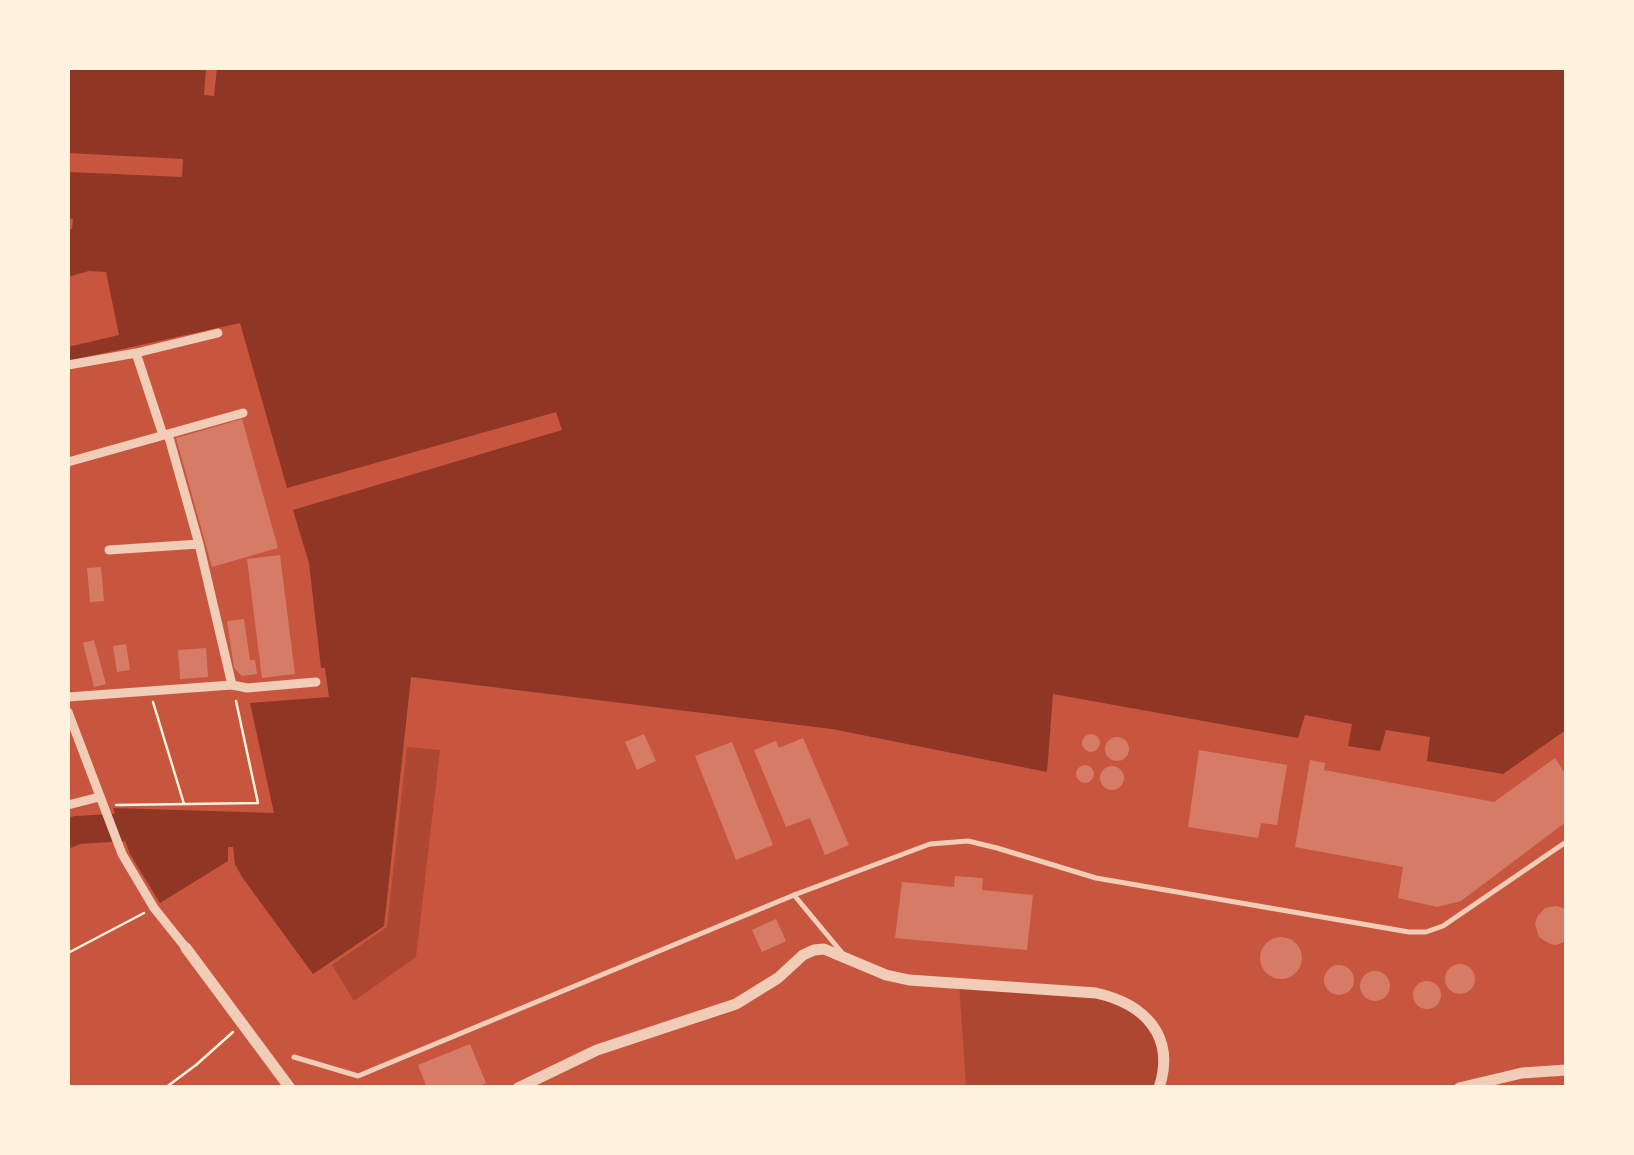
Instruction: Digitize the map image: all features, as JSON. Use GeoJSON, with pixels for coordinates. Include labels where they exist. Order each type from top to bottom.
{"type":"FeatureCollection","features":[{"type":"Feature","properties":{"kind":"street"},"geometry":{"type":"LineString","coordinates":[[68,365],[218,333]]}},
{"type":"Feature","properties":{"kind":"street"},"geometry":{"type":"LineString","coordinates":[[136,353],[199,544],[232,684]]}},
{"type":"Feature","properties":{"kind":"street"},"geometry":{"type":"LineString","coordinates":[[68,462],[242,413]]}},
{"type":"Feature","properties":{"kind":"street"},"geometry":{"type":"LineString","coordinates":[[110,550],[199,544]]}},
{"type":"Feature","properties":{"kind":"street"},"geometry":{"type":"LineString","coordinates":[[68,697],[232,684],[247,688],[316,682]]}},
{"type":"Feature","properties":{"kind":"street"},"geometry":{"type":"LineString","coordinates":[[68,712],[122,854],[154,908],[290,1088]]}},
{"type":"Feature","properties":{"kind":"street"},"geometry":{"type":"LineString","coordinates":[[68,804],[101,803]]}},
{"type":"Feature","properties":{"kind":"street"},"geometry":{"type":"LineString","coordinates":[[518,1088],[597,1050],[736,1004],[753,996],[814,950],[846,956],[886,975],[910,980],[1112,996],[1139,1010],[1159,1035],[1164,1072],[1159,1088]]}},
{"type":"Feature","properties":{"kind":"street"},"geometry":{"type":"LineString","coordinates":[[1459,1088],[1522,1073],[1566,1070]]}},
{"type":"Feature","properties":{"kind":"lane"},"geometry":{"type":"LineString","coordinates":[[294,1057],[358,1076],[794,894],[930,844],[968,841],[1096,878],[1426,932],[1443,926],[1566,842]]}},
{"type":"Feature","properties":{"kind":"lane"},"geometry":{"type":"LineString","coordinates":[[794,894],[846,956]]}},
{"type":"Feature","properties":{"kind":"path"},"geometry":{"type":"LineString","coordinates":[[101,803],[258,803],[232,684]]}},
{"type":"Feature","properties":{"kind":"path"},"geometry":{"type":"LineString","coordinates":[[150,690],[184,804]]}},
{"type":"Feature","properties":{"kind":"path"},"geometry":{"type":"LineString","coordinates":[[68,952],[154,908]]}},
{"type":"Feature","properties":{"kind":"path"},"geometry":{"type":"LineString","coordinates":[[165,1088],[242,1024]]}},
{"type":"Feature","properties":{"kind":"shaded area"},"geometry":{"type":"Polygon","coordinates":[[[68,68],[206,68],[204,95],[214,96],[217,68],[1566,68],[1566,730],[1503,774],[1427,761],[1430,737],[1386,730],[1380,751],[1348,746],[1352,724],[1305,715],[1298,738],[1053,694],[1047,772],[832,729],[411,677],[384,926],[313,974],[242,877],[233,847],[228,847],[228,861],[160,903],[130,854],[113,808],[274,813],[250,703],[329,697],[325,668],[321,668],[309,563],[293,510],[562,430],[556,412],[287,488],[240,323],[68,361],[68,347],[119,335],[106,272],[89,271],[68,277],[68,229],[72,229],[73,219],[68,218],[68,172],[182,177],[183,159],[68,153],[68,68]]]}},
{"type":"Feature","properties":{"kind":"shaded area"},"geometry":{"type":"Polygon","coordinates":[[[407,747],[440,750],[416,957],[354,1001],[332,965],[387,927],[407,747]]]}},
{"type":"Feature","properties":{"kind":"shaded area"},"geometry":{"type":"Polygon","coordinates":[[[959,983],[1112,997],[1159,1035],[1159,1087],[966,1087],[959,983]]]}},
{"type":"Feature","properties":{"kind":"building"},"geometry":{"type":"Polygon","coordinates":[[[242,419],[278,548],[212,567],[176,438],[242,419]]]}},
{"type":"Feature","properties":{"kind":"building"},"geometry":{"type":"Polygon","coordinates":[[[280,555],[295,674],[262,678],[247,559],[280,555]]]}},
{"type":"Feature","properties":{"kind":"building"},"geometry":{"type":"Polygon","coordinates":[[[101,567],[104,601],[90,602],[87,568],[101,567]]]}},
{"type":"Feature","properties":{"kind":"building"},"geometry":{"type":"Polygon","coordinates":[[[244,619],[250,660],[255,660],[257,674],[242,676],[234,668],[227,621],[244,619]]]}},
{"type":"Feature","properties":{"kind":"building"},"geometry":{"type":"Polygon","coordinates":[[[94,640],[106,684],[94,687],[83,643],[94,640]]]}},
{"type":"Feature","properties":{"kind":"building"},"geometry":{"type":"Polygon","coordinates":[[[126,644],[130,670],[117,672],[113,646],[126,644]]]}},
{"type":"Feature","properties":{"kind":"building"},"geometry":{"type":"Polygon","coordinates":[[[206,648],[208,677],[180,679],[178,650],[206,648]]]}},
{"type":"Feature","properties":{"kind":"building"},"geometry":{"type":"Polygon","coordinates":[[[644,734],[656,761],[637,770],[625,742],[644,734]]]}},
{"type":"Feature","properties":{"kind":"building"},"geometry":{"type":"Polygon","coordinates":[[[1091,734],[1098,736],[1098,750],[1091,752],[1084,750],[1082,743],[1084,736],[1091,734]]]}},
{"type":"Feature","properties":{"kind":"building"},"geometry":{"type":"Polygon","coordinates":[[[1117,737],[1126,740],[1126,758],[1117,761],[1108,758],[1105,749],[1108,740],[1117,737]]]}},
{"type":"Feature","properties":{"kind":"building"},"geometry":{"type":"Polygon","coordinates":[[[803,738],[849,845],[825,855],[810,818],[786,827],[754,750],[776,741],[779,748],[803,738]]]}},
{"type":"Feature","properties":{"kind":"building"},"geometry":{"type":"Polygon","coordinates":[[[732,742],[773,845],[736,860],[695,756],[732,742]]]}},
{"type":"Feature","properties":{"kind":"building"},"geometry":{"type":"Polygon","coordinates":[[[1199,750],[1287,765],[1277,825],[1261,823],[1258,838],[1188,827],[1199,750]]]}},
{"type":"Feature","properties":{"kind":"building"},"geometry":{"type":"Polygon","coordinates":[[[1555,758],[1566,775],[1566,822],[1461,901],[1437,907],[1398,898],[1403,867],[1295,847],[1310,760],[1325,763],[1324,770],[1494,802],[1555,758]]]}},
{"type":"Feature","properties":{"kind":"building"},"geometry":{"type":"Polygon","coordinates":[[[1085,765],[1092,767],[1092,781],[1085,783],[1078,781],[1076,774],[1078,767],[1085,765]]]}},
{"type":"Feature","properties":{"kind":"building"},"geometry":{"type":"Polygon","coordinates":[[[1112,766],[1124,778],[1112,790],[1100,778],[1112,766]]]}},
{"type":"Feature","properties":{"kind":"building"},"geometry":{"type":"Polygon","coordinates":[[[955,876],[983,878],[982,890],[1033,895],[1027,950],[895,938],[902,882],[954,887],[955,876]]]}},
{"type":"Feature","properties":{"kind":"building"},"geometry":{"type":"Polygon","coordinates":[[[1545,908],[1566,909],[1566,941],[1556,945],[1539,937],[1535,924],[1545,908]]]}},
{"type":"Feature","properties":{"kind":"building"},"geometry":{"type":"Polygon","coordinates":[[[776,919],[786,941],[762,952],[752,930],[776,919]]]}},
{"type":"Feature","properties":{"kind":"building"},"geometry":{"type":"Polygon","coordinates":[[[1281,937],[1296,943],[1302,958],[1296,973],[1281,979],[1266,973],[1260,958],[1266,943],[1281,937]]]}},
{"type":"Feature","properties":{"kind":"building"},"geometry":{"type":"Polygon","coordinates":[[[1460,964],[1474,973],[1475,979],[1466,993],[1460,994],[1446,985],[1445,979],[1454,965],[1460,964]]]}},
{"type":"Feature","properties":{"kind":"building"},"geometry":{"type":"Polygon","coordinates":[[[1339,965],[1350,969],[1354,980],[1350,991],[1339,995],[1328,991],[1324,980],[1328,969],[1339,965]]]}},
{"type":"Feature","properties":{"kind":"building"},"geometry":{"type":"Polygon","coordinates":[[[1375,971],[1389,980],[1390,986],[1381,1000],[1375,1001],[1361,992],[1360,986],[1369,972],[1375,971]]]}},
{"type":"Feature","properties":{"kind":"building"},"geometry":{"type":"Polygon","coordinates":[[[1427,981],[1437,985],[1441,995],[1437,1005],[1427,1009],[1417,1005],[1413,995],[1417,985],[1427,981]]]}},
{"type":"Feature","properties":{"kind":"building"},"geometry":{"type":"Polygon","coordinates":[[[470,1044],[486,1083],[474,1088],[427,1088],[418,1065],[470,1044]]]}},
{"type":"Feature","properties":{"kind":"waterway"},"geometry":{"type":"LineString","coordinates":[[68,834],[77,830],[145,826]]}}]}
